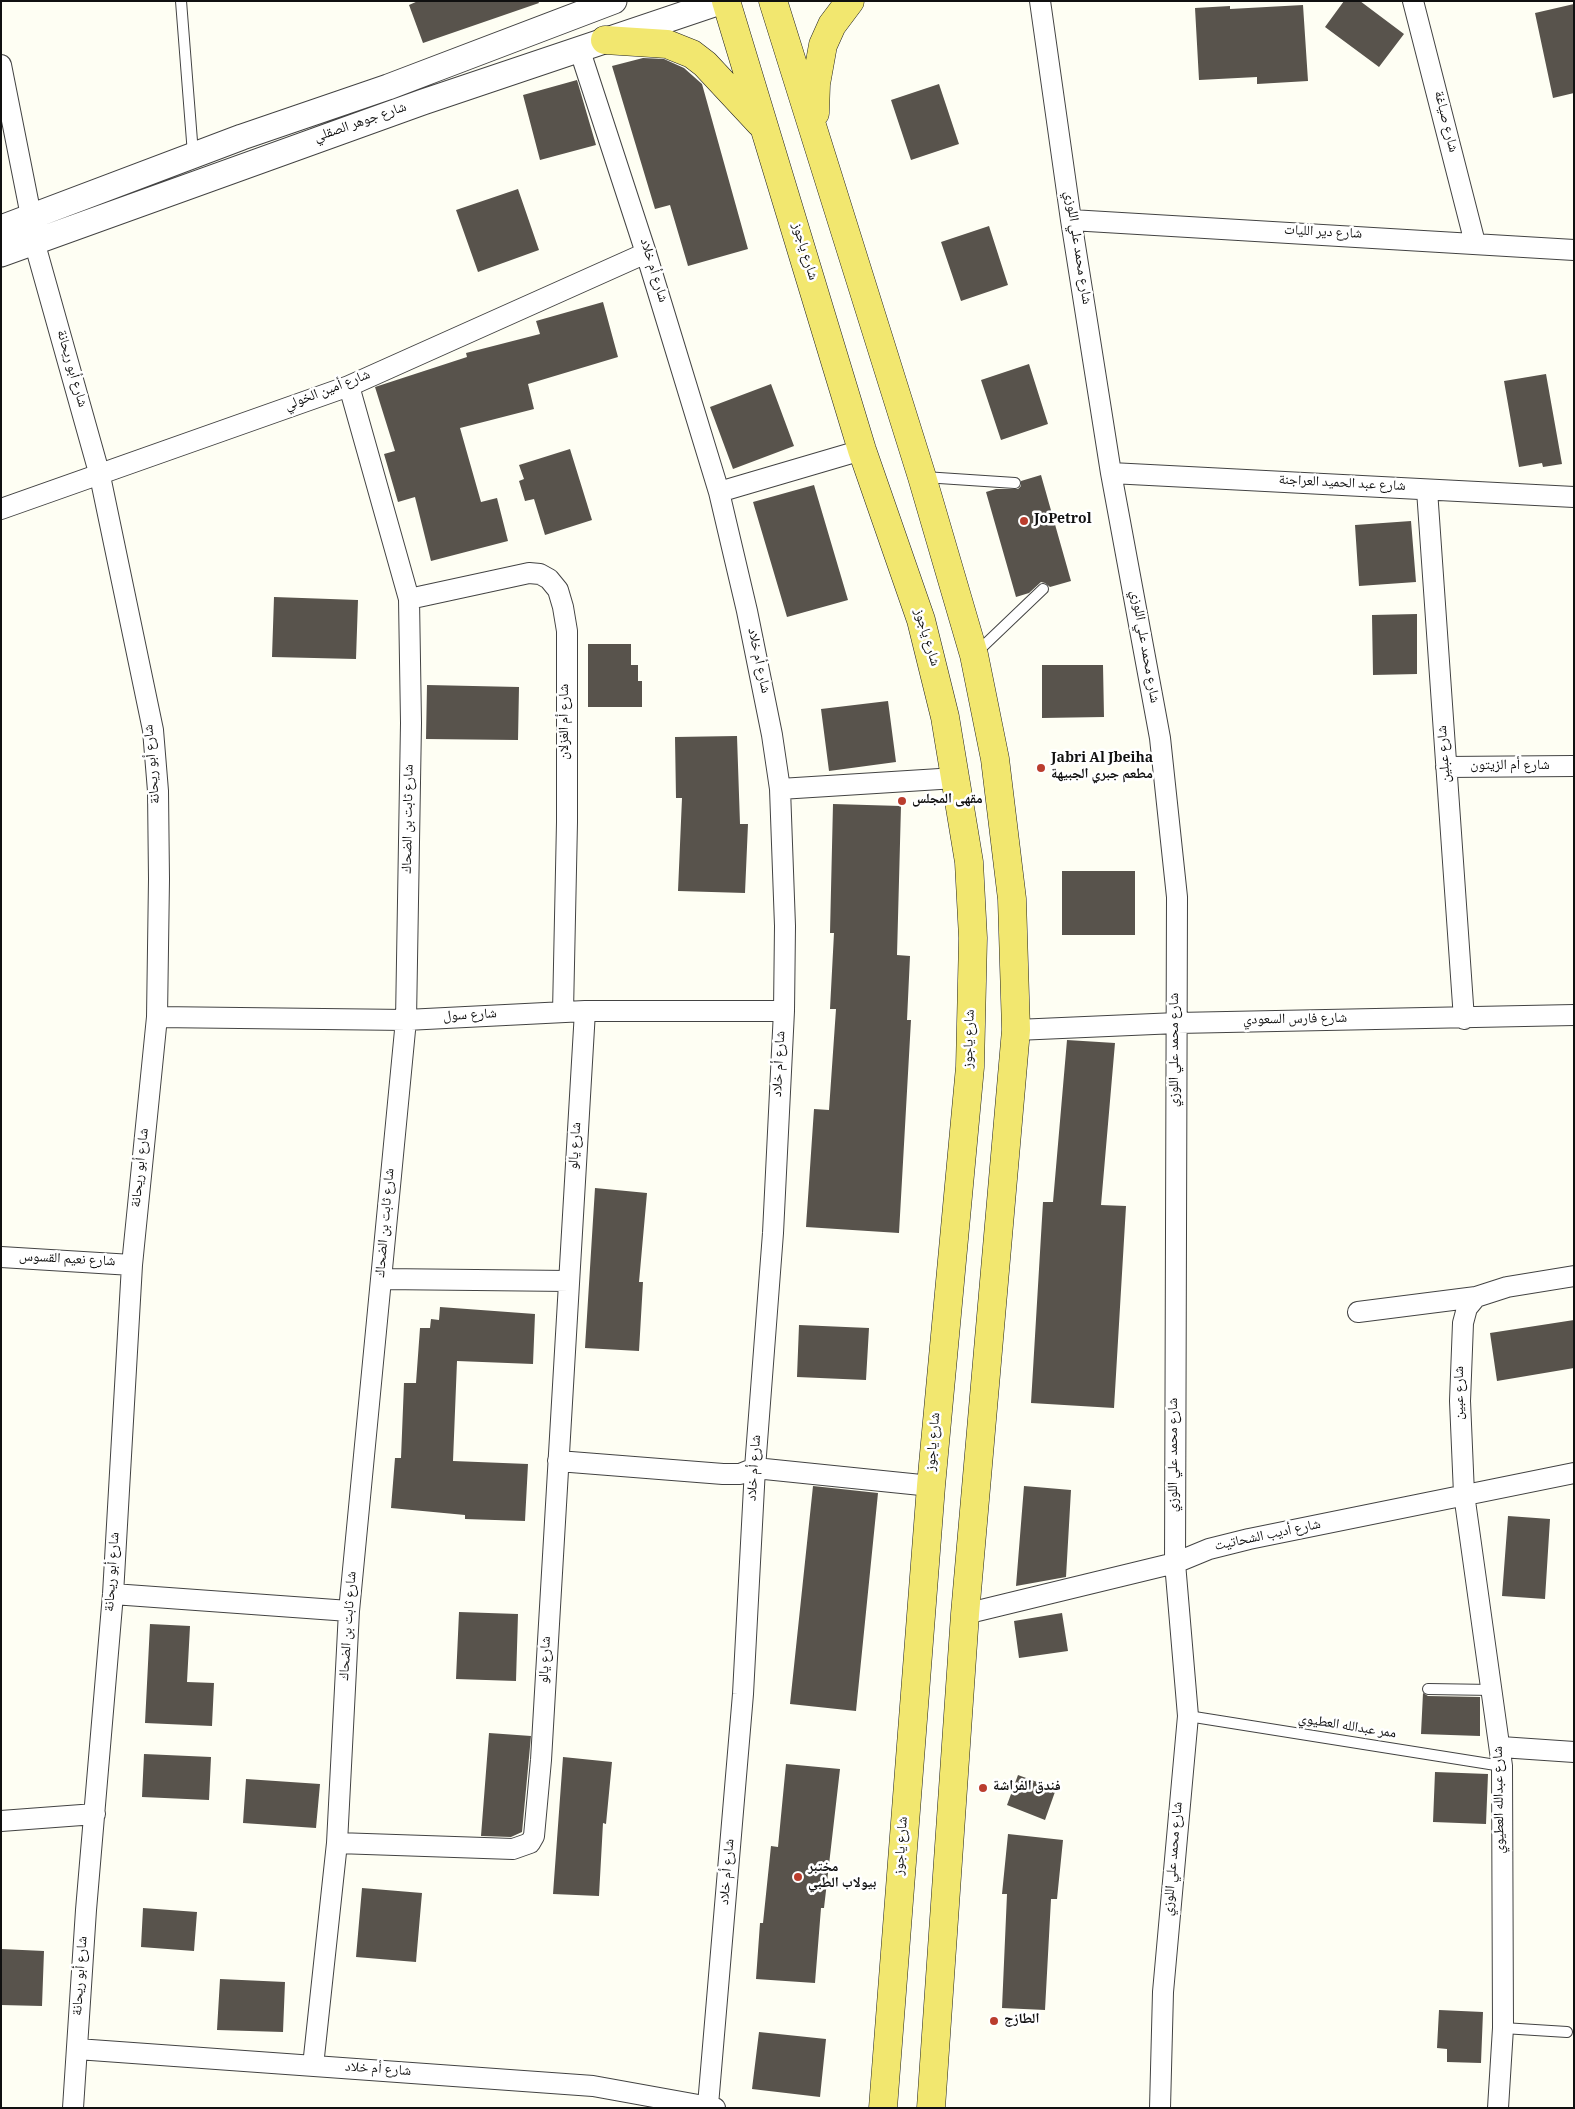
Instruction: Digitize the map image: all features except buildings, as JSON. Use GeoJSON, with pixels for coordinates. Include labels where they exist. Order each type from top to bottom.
{"type":"FeatureCollection","features":[{"type":"Feature","properties":{"kind":"main road","name":"شارع ياجوز"},"geometry":{"type":"LineString","coordinates":[[724,1],[765,128],[862,450],[923,629],[936,674],[956,778],[969,862],[973,938],[971,1048],[930,1486],[883,2108]]}},
{"type":"Feature","properties":{"kind":"main road"},"geometry":{"type":"LineString","coordinates":[[773,1],[922,477],[974,655],[995,759],[1012,899],[1016,1030],[965,1614],[931,2108]]}},
{"type":"Feature","properties":{"kind":"main road"},"geometry":{"type":"LineString","coordinates":[[818,147],[815,112],[818,66],[827,34],[844,6],[850,1]]}},
{"type":"Feature","properties":{"kind":"main road"},"geometry":{"type":"LineString","coordinates":[[606,40],[667,44],[692,54],[705,64],[765,128]]}},
{"type":"Feature","properties":{"kind":"street","name":"شارع جوهر الصقلي"},"geometry":{"type":"LineString","coordinates":[[1,228],[193,155],[388,87],[614,1]]}},
{"type":"Feature","properties":{"kind":"street","name":"شارع جوهر الصقلي"},"geometry":{"type":"LineString","coordinates":[[1,254],[239,166],[580,48],[724,1]]}},
{"type":"Feature","properties":{"kind":"street","name":"شارع محمد علي اللوزي"},"geometry":{"type":"LineString","coordinates":[[1040,1],[1071,220],[1111,473],[1160,738],[1177,897],[1174,1291],[1175,1562],[1188,1716],[1163,1992],[1160,2108]]}},
{"type":"Feature","properties":{"kind":"street","name":"شارع صياغة"},"geometry":{"type":"LineString","coordinates":[[1413,1],[1475,242]]}},
{"type":"Feature","properties":{"kind":"street","name":"شارع أم خلاد"},"geometry":{"type":"LineString","coordinates":[[77,2050],[593,2086],[712,2107],[743,1694],[755,1468],[773,1232],[784,1011],[785,926],[780,789],[772,736],[751,630],[719,492],[646,253],[580,48]]}},
{"type":"Feature","properties":{"kind":"street"},"geometry":{"type":"LineString","coordinates":[[1,65],[31,216]]}},
{"type":"Feature","properties":{"kind":"street","name":"شارع دير الليات"},"geometry":{"type":"LineString","coordinates":[[1071,220],[1475,242],[1574,250]]}},
{"type":"Feature","properties":{"kind":"street","name":"شارع أبو ريحانة"},"geometry":{"type":"LineString","coordinates":[[34,241],[100,476],[153,730],[158,792],[160,879],[157,1017],[132,1264],[113,1594],[72,2108]]}},
{"type":"Feature","properties":{"kind":"street","name":"شارع أمين الخولي"},"geometry":{"type":"LineString","coordinates":[[1,510],[349,386],[646,253]]}},
{"type":"Feature","properties":{"kind":"street","name":"شارع ثابت بن الضحاك"},"geometry":{"type":"LineString","coordinates":[[313,2066],[337,1843],[349,1611],[406,1020],[411,732],[409,599],[349,386]]}},
{"type":"Feature","properties":{"kind":"street"},"geometry":{"type":"LineString","coordinates":[[719,492],[862,450]]}},
{"type":"Feature","properties":{"kind":"street","name":"شارع عبد الحميد العراجنة"},"geometry":{"type":"LineString","coordinates":[[1111,473],[1574,497]]}},
{"type":"Feature","properties":{"kind":"street","name":"شارع عبلين"},"geometry":{"type":"LineString","coordinates":[[1427,490],[1464,1019]]}},
{"type":"Feature","properties":{"kind":"street","name":"شارع أم الغزلان"},"geometry":{"type":"LineString","coordinates":[[409,599],[529,574],[540,574],[549,579],[558,590],[567,631],[567,822],[563,1012]]}},
{"type":"Feature","properties":{"kind":"street","name":"شارع أم الزيتون"},"geometry":{"type":"LineString","coordinates":[[1446,767],[1574,766]]}},
{"type":"Feature","properties":{"kind":"street"},"geometry":{"type":"LineString","coordinates":[[780,789],[956,778]]}},
{"type":"Feature","properties":{"kind":"street","name":"شارع سول"},"geometry":{"type":"LineString","coordinates":[[157,1017],[406,1020],[585,1011],[784,1011]]}},
{"type":"Feature","properties":{"kind":"street","name":"شارع يالو"},"geometry":{"type":"LineString","coordinates":[[337,1843],[513,1849],[530,1843],[535,1827],[541,1760],[585,1011]]}},
{"type":"Feature","properties":{"kind":"street","name":"شارع فارس السعودي"},"geometry":{"type":"LineString","coordinates":[[1016,1030],[1177,1023],[1464,1019],[1574,1015]]}},
{"type":"Feature","properties":{"kind":"street","name":"شارع نعيم القسوس"},"geometry":{"type":"LineString","coordinates":[[1,1257],[132,1264]]}},
{"type":"Feature","properties":{"kind":"street"},"geometry":{"type":"LineString","coordinates":[[1358,1312],[1476,1297],[1507,1287],[1574,1276]]}},
{"type":"Feature","properties":{"kind":"street"},"geometry":{"type":"LineString","coordinates":[[382,1279],[569,1282]]}},
{"type":"Feature","properties":{"kind":"street","name":"شارع عبين"},"geometry":{"type":"LineString","coordinates":[[1464,1494],[1460,1401],[1463,1323],[1467,1308],[1476,1297]]}},
{"type":"Feature","properties":{"kind":"street"},"geometry":{"type":"LineString","coordinates":[[558,1461],[723,1474],[740,1474],[755,1468],[930,1486]]}},
{"type":"Feature","properties":{"kind":"street","name":"شارع أديب الشحاتيت"},"geometry":{"type":"LineString","coordinates":[[965,1614],[1175,1562],[1209,1549],[1248,1539],[1574,1473]]}},
{"type":"Feature","properties":{"kind":"street","name":"شارع عبدالله العطيوي"},"geometry":{"type":"LineString","coordinates":[[1464,1494],[1502,1757],[1503,2028],[1498,2108]]}},
{"type":"Feature","properties":{"kind":"street"},"geometry":{"type":"LineString","coordinates":[[113,1594],[349,1611]]}},
{"type":"Feature","properties":{"kind":"street"},"geometry":{"type":"LineString","coordinates":[[1502,1757],[1574,1752]]}},
{"type":"Feature","properties":{"kind":"street"},"geometry":{"type":"LineString","coordinates":[[1,1821],[95,1814]]}},
{"type":"Feature","properties":{"kind":"lane"},"geometry":{"type":"LineString","coordinates":[[181,1],[193,155]]}},
{"type":"Feature","properties":{"kind":"lane"},"geometry":{"type":"LineString","coordinates":[[922,477],[1015,483]]}},
{"type":"Feature","properties":{"kind":"lane"},"geometry":{"type":"LineString","coordinates":[[974,655],[1043,589]]}},
{"type":"Feature","properties":{"kind":"lane"},"geometry":{"type":"LineString","coordinates":[[1428,1689],[1493,1690]]}},
{"type":"Feature","properties":{"kind":"lane","name":"ممر عبدالله العطيوي"},"geometry":{"type":"LineString","coordinates":[[1188,1716],[1502,1757]]}},
{"type":"Feature","properties":{"kind":"lane"},"geometry":{"type":"LineString","coordinates":[[1503,2028],[1567,2032]]}},
{"type":"Feature","properties":{"kind":"place","name":"JoPetrol"},"geometry":{"type":"Point","coordinates":[1024,521]}},
{"type":"Feature","properties":{"kind":"place","name":"Jabri Al Jbeiha مطعم جبري الجبيهة"},"geometry":{"type":"Point","coordinates":[1041,768]}},
{"type":"Feature","properties":{"kind":"place","name":"مقهى المجلس"},"geometry":{"type":"Point","coordinates":[902,801]}},
{"type":"Feature","properties":{"kind":"place","name":"فندق الفراشة"},"geometry":{"type":"Point","coordinates":[983,1788]}},
{"type":"Feature","properties":{"kind":"place","name":"مختبر بيولاب الطبي"},"geometry":{"type":"Point","coordinates":[798,1877]}},
{"type":"Feature","properties":{"kind":"place","name":"الطازج"},"geometry":{"type":"Point","coordinates":[994,2021]}}]}
